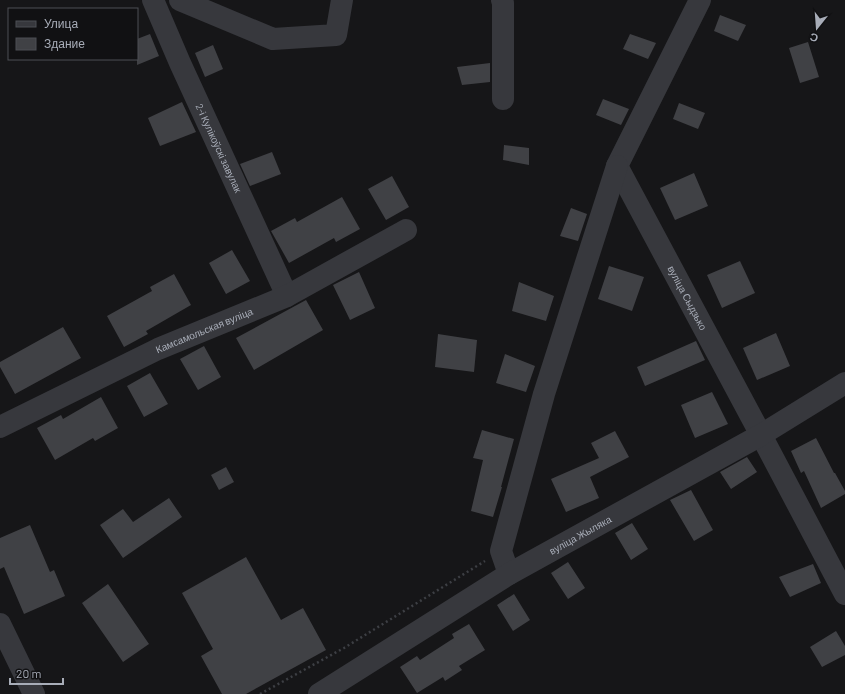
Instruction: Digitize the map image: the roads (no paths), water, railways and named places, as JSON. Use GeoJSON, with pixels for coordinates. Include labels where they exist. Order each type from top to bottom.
{"type":"FeatureCollection","features":[{"type":"Feature","properties":{"kind":"street","name":"2-і Кулікоўскі завулак"},"geometry":{"type":"LineString","coordinates":[[153,0],[180,63],[287,296]]}},
{"type":"Feature","properties":{"kind":"street"},"geometry":{"type":"LineString","coordinates":[[180,0],[273,38],[336,35],[342,0]]}},
{"type":"Feature","properties":{"kind":"street"},"geometry":{"type":"LineString","coordinates":[[502,0],[503,99]]}},
{"type":"Feature","properties":{"kind":"street"},"geometry":{"type":"LineString","coordinates":[[509,574],[501,551],[544,394],[617,166],[700,0]]}},
{"type":"Feature","properties":{"kind":"street","name":"вуліца Сыдзько"},"geometry":{"type":"LineString","coordinates":[[617,166],[845,594]]}},
{"type":"Feature","properties":{"kind":"street","name":"Камсамольская вуліца"},"geometry":{"type":"LineString","coordinates":[[0,427],[158,349],[287,296],[406,230]]}},
{"type":"Feature","properties":{"kind":"street","name":"вуліца Жыляка"},"geometry":{"type":"LineString","coordinates":[[319,694],[509,574],[761,435],[845,383]]}},
{"type":"Feature","properties":{"kind":"street"},"geometry":{"type":"LineString","coordinates":[[0,624],[34,694]]}}]}
